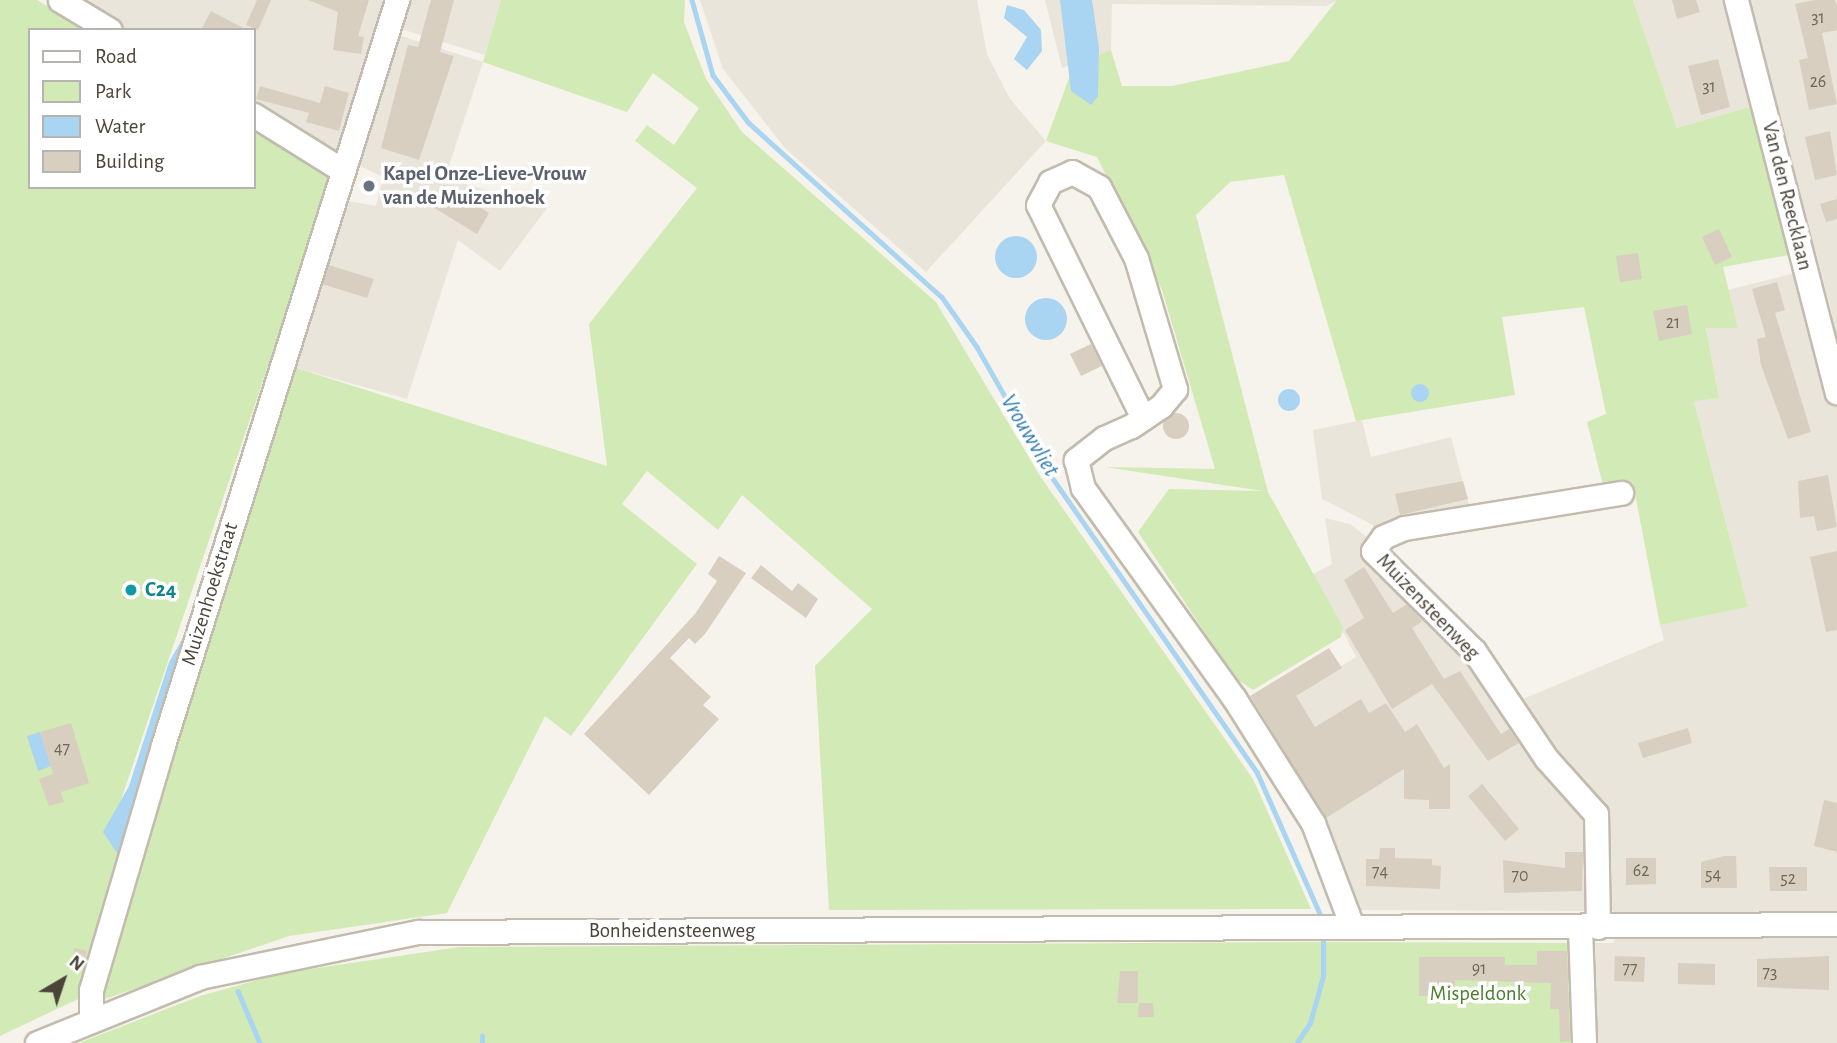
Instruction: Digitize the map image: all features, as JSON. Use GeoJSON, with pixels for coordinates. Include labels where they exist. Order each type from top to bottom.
{"type":"FeatureCollection","features":[{"type":"Feature","properties":{"kind":"street"},"geometry":{"type":"LineString","coordinates":[[60,0],[107,28]]}},
{"type":"Feature","properties":{"kind":"street","name":"Muizenhoekstraat"},"geometry":{"type":"LineString","coordinates":[[91,1020],[91,990],[163,745],[397,0]]}},
{"type":"Feature","properties":{"kind":"street","name":"Van den Reecklaan"},"geometry":{"type":"LineString","coordinates":[[1736,0],[1837,392]]}},
{"type":"Feature","properties":{"kind":"street"},"geometry":{"type":"LineString","coordinates":[[256,117],[342,170]]}},
{"type":"Feature","properties":{"kind":"street"},"geometry":{"type":"LineString","coordinates":[[1143,418],[1038,205],[1050,182],[1072,172],[1099,187],[1136,258],[1157,320],[1175,389],[1143,418],[1076,460],[1083,488],[1234,698],[1313,823],[1330,927],[1837,924]]}},
{"type":"Feature","properties":{"kind":"street","name":"Muizensteenweg"},"geometry":{"type":"LineString","coordinates":[[1584,1043],[1596,814],[1546,758],[1474,651],[1373,551],[1383,537],[1404,528],[1621,493]]}},
{"type":"Feature","properties":{"kind":"street","name":"Bonheidensteenweg"},"geometry":{"type":"LineString","coordinates":[[37,1043],[200,977],[418,932],[1330,927]]}},
{"type":"Feature","properties":{"kind":"shaded area"},"geometry":{"type":"Polygon","coordinates":[[[77,0],[501,0],[485,55],[401,29],[398,35],[483,62],[445,178],[547,208],[500,271],[458,240],[407,399],[296,368],[349,201],[376,206],[383,177],[360,166],[373,122],[352,116],[336,152],[256,105],[256,28],[124,28],[77,0]]]}},
{"type":"Feature","properties":{"kind":"shaded area"},"geometry":{"type":"Polygon","coordinates":[[[700,0],[977,0],[987,54],[1010,99],[1046,141],[926,272],[785,148],[723,69],[700,0]]]}},
{"type":"Feature","properties":{"kind":"shaded area"},"geometry":{"type":"Polygon","coordinates":[[[1045,0],[1339,0],[1326,6],[1112,4],[1111,50],[1062,68],[1045,0]]]}},
{"type":"Feature","properties":{"kind":"shaded area"},"geometry":{"type":"Polygon","coordinates":[[[1633,0],[1837,0],[1837,1043],[1595,1043],[1593,993],[1335,953],[1335,943],[1576,943],[1577,954],[1594,954],[1595,943],[1614,943],[1614,911],[1355,910],[1256,719],[1356,657],[1313,574],[1332,564],[1325,518],[1350,524],[1368,538],[1375,533],[1373,525],[1322,499],[1313,430],[1362,420],[1371,457],[1451,437],[1469,505],[1388,527],[1363,547],[1518,701],[1664,640],[1660,625],[1748,607],[1694,400],[1719,398],[1706,327],[1738,328],[1728,290],[1798,272],[1812,320],[1832,314],[1816,253],[1810,254],[1756,105],[1677,128],[1633,0]]]}},
{"type":"Feature","properties":{"kind":"green space"},"geometry":{"type":"Polygon","coordinates":[[[0,0],[37,0],[84,28],[28,28],[28,189],[256,189],[256,131],[332,177],[120,803],[123,855],[78,999],[0,1036],[0,0]]]}},
{"type":"Feature","properties":{"kind":"green space"},"geometry":{"type":"Polygon","coordinates":[[[501,0],[685,0],[684,22],[706,79],[742,132],[936,302],[1040,476],[1253,779],[1311,909],[829,910],[815,666],[872,609],[742,495],[718,530],[647,471],[622,504],[697,564],[571,736],[545,716],[447,913],[289,936],[102,1000],[100,986],[296,368],[607,466],[589,324],[697,188],[635,141],[647,125],[674,145],[699,108],[653,73],[627,112],[483,62],[501,0]]]}},
{"type":"Feature","properties":{"kind":"green space"},"geometry":{"type":"Polygon","coordinates":[[[1337,0],[1633,0],[1677,128],[1756,105],[1794,254],[1723,267],[1738,328],[1706,328],[1719,398],[1694,401],[1748,607],[1660,625],[1633,483],[1604,489],[1587,422],[1606,414],[1584,307],[1502,317],[1515,395],[1356,421],[1284,175],[1230,182],[1196,215],[1268,492],[1343,627],[1341,637],[1253,690],[1235,678],[1138,532],[1169,489],[1263,491],[1105,467],[1215,469],[1162,290],[1097,157],[1046,141],[1074,64],[1111,50],[1122,86],[1172,86],[1289,61],[1337,0]]]}},
{"type":"Feature","properties":{"kind":"green space","name":"Mispeldonk"},"geometry":{"type":"Polygon","coordinates":[[[1576,943],[1580,1043],[79,1043],[200,996],[283,973],[460,947],[1576,943]]]}},
{"type":"Feature","properties":{"kind":"water"},"geometry":{"type":"Polygon","coordinates":[[[1060,0],[1092,0],[1099,48],[1098,96],[1091,105],[1071,91],[1060,0]]]}},
{"type":"Feature","properties":{"kind":"water"},"geometry":{"type":"Polygon","coordinates":[[[1007,5],[1024,10],[1041,30],[1042,51],[1027,70],[1014,59],[1027,37],[1004,18],[1007,5]]]}},
{"type":"Feature","properties":{"kind":"water"},"geometry":{"type":"Polygon","coordinates":[[[1016,236],[1031,242],[1037,257],[1031,272],[1016,278],[1001,272],[995,257],[1001,242],[1016,236]]]}},
{"type":"Feature","properties":{"kind":"water"},"geometry":{"type":"Polygon","coordinates":[[[1046,298],[1061,304],[1067,319],[1061,334],[1046,340],[1031,334],[1025,319],[1031,304],[1046,298]]]}},
{"type":"Feature","properties":{"kind":"water"},"geometry":{"type":"Polygon","coordinates":[[[1420,384],[1426,387],[1429,393],[1426,399],[1420,402],[1414,399],[1411,393],[1414,387],[1420,384]]]}},
{"type":"Feature","properties":{"kind":"water"},"geometry":{"type":"Polygon","coordinates":[[[1289,389],[1297,392],[1300,400],[1297,408],[1289,411],[1281,408],[1278,400],[1281,392],[1289,389]]]}},
{"type":"Feature","properties":{"kind":"water"},"geometry":{"type":"Polygon","coordinates":[[[187,631],[193,633],[119,856],[103,832],[129,786],[169,662],[187,631]]]}},
{"type":"Feature","properties":{"kind":"water"},"geometry":{"type":"Polygon","coordinates":[[[40,732],[51,766],[38,771],[27,736],[40,732]]]}},
{"type":"Feature","properties":{"kind":"building"},"geometry":{"type":"Polygon","coordinates":[[[257,0],[271,0],[258,30],[246,25],[257,0]]]}},
{"type":"Feature","properties":{"kind":"building"},"geometry":{"type":"Polygon","coordinates":[[[308,0],[369,0],[358,36],[364,37],[361,54],[333,50],[338,12],[308,0]]]}},
{"type":"Feature","properties":{"kind":"building"},"geometry":{"type":"Polygon","coordinates":[[[431,0],[454,0],[440,52],[454,56],[419,160],[381,148],[408,45],[418,47],[431,0]]]}},
{"type":"Feature","properties":{"kind":"building"},"geometry":{"type":"Polygon","coordinates":[[[1672,0],[1696,0],[1700,12],[1677,19],[1672,0]]]}},
{"type":"Feature","properties":{"kind":"building"},"geometry":{"type":"Polygon","coordinates":[[[1835,0],[1837,7],[1837,30],[1822,33],[1837,104],[1809,110],[1799,60],[1808,58],[1795,4],[1835,0]]]}},
{"type":"Feature","properties":{"kind":"building"},"geometry":{"type":"Polygon","coordinates":[[[211,11],[243,28],[202,28],[211,11]]]}},
{"type":"Feature","properties":{"kind":"building"},"geometry":{"type":"Polygon","coordinates":[[[1718,59],[1730,107],[1701,115],[1688,66],[1718,59]]]}},
{"type":"Feature","properties":{"kind":"building"},"geometry":{"type":"Polygon","coordinates":[[[260,86],[320,103],[325,86],[349,93],[339,131],[306,122],[309,113],[256,99],[260,86]]]}},
{"type":"Feature","properties":{"kind":"building"},"geometry":{"type":"Polygon","coordinates":[[[1830,131],[1837,175],[1815,180],[1805,137],[1830,131]]]}},
{"type":"Feature","properties":{"kind":"building"},"geometry":{"type":"Polygon","coordinates":[[[444,185],[489,213],[477,234],[431,206],[444,185]]]}},
{"type":"Feature","properties":{"kind":"building"},"geometry":{"type":"Polygon","coordinates":[[[1837,199],[1837,219],[1826,222],[1820,204],[1837,199]]]}},
{"type":"Feature","properties":{"kind":"building"},"geometry":{"type":"Polygon","coordinates":[[[1719,229],[1732,257],[1715,265],[1702,237],[1719,229]]]}},
{"type":"Feature","properties":{"kind":"building"},"geometry":{"type":"Polygon","coordinates":[[[1638,253],[1642,279],[1620,282],[1616,256],[1638,253]]]}},
{"type":"Feature","properties":{"kind":"building"},"geometry":{"type":"Polygon","coordinates":[[[329,265],[374,279],[367,298],[322,284],[329,265]]]}},
{"type":"Feature","properties":{"kind":"building"},"geometry":{"type":"Polygon","coordinates":[[[1777,282],[1785,310],[1775,313],[1811,432],[1788,439],[1761,365],[1757,339],[1766,337],[1752,289],[1777,282]]]}},
{"type":"Feature","properties":{"kind":"building"},"geometry":{"type":"Polygon","coordinates":[[[1687,305],[1692,334],[1659,341],[1653,311],[1687,305]]]}},
{"type":"Feature","properties":{"kind":"building"},"geometry":{"type":"Polygon","coordinates":[[[1091,344],[1102,366],[1081,376],[1070,354],[1091,344]]]}},
{"type":"Feature","properties":{"kind":"building"},"geometry":{"type":"Polygon","coordinates":[[[1176,413],[1185,417],[1189,426],[1185,435],[1176,439],[1167,435],[1163,426],[1167,417],[1176,413]]]}},
{"type":"Feature","properties":{"kind":"building"},"geometry":{"type":"Polygon","coordinates":[[[1828,475],[1837,527],[1817,531],[1814,516],[1800,518],[1798,481],[1828,475]]]}},
{"type":"Feature","properties":{"kind":"building"},"geometry":{"type":"Polygon","coordinates":[[[1463,481],[1468,499],[1400,515],[1395,494],[1463,481]]]}},
{"type":"Feature","properties":{"kind":"building"},"geometry":{"type":"Polygon","coordinates":[[[1837,551],[1837,630],[1826,632],[1810,557],[1837,551]]]}},
{"type":"Feature","properties":{"kind":"building"},"geometry":{"type":"Polygon","coordinates":[[[719,556],[746,573],[705,634],[695,644],[689,638],[670,658],[711,697],[703,705],[719,719],[649,795],[584,734],[695,614],[717,581],[708,574],[719,556]]]}},
{"type":"Feature","properties":{"kind":"building"},"geometry":{"type":"Polygon","coordinates":[[[761,565],[792,591],[798,583],[818,599],[806,618],[751,578],[761,565]]]}},
{"type":"Feature","properties":{"kind":"building"},"geometry":{"type":"Polygon","coordinates":[[[1364,567],[1393,613],[1407,604],[1422,622],[1412,628],[1444,679],[1460,671],[1501,734],[1509,729],[1519,743],[1488,761],[1432,684],[1392,709],[1345,630],[1364,618],[1344,580],[1364,567]]]}},
{"type":"Feature","properties":{"kind":"building","name":"C24"},"geometry":{"type":"Polygon","coordinates":[[[123,582],[138,582],[138,598],[123,599],[123,582]]]}},
{"type":"Feature","properties":{"kind":"building"},"geometry":{"type":"Polygon","coordinates":[[[1329,648],[1342,668],[1296,696],[1315,727],[1361,699],[1369,713],[1386,703],[1405,732],[1417,724],[1444,768],[1450,764],[1450,809],[1429,809],[1429,800],[1404,799],[1404,769],[1326,818],[1250,696],[1329,648]]]}},
{"type":"Feature","properties":{"kind":"building"},"geometry":{"type":"Polygon","coordinates":[[[71,723],[89,783],[61,792],[64,802],[49,806],[39,779],[53,774],[40,732],[71,723]]]}},
{"type":"Feature","properties":{"kind":"building"},"geometry":{"type":"Polygon","coordinates":[[[1688,728],[1692,743],[1643,758],[1638,743],[1688,728]]]}},
{"type":"Feature","properties":{"kind":"building"},"geometry":{"type":"Polygon","coordinates":[[[1482,784],[1519,829],[1505,841],[1468,796],[1482,784]]]}},
{"type":"Feature","properties":{"kind":"building"},"geometry":{"type":"Polygon","coordinates":[[[1824,800],[1837,803],[1837,852],[1814,846],[1824,800]]]}},
{"type":"Feature","properties":{"kind":"building"},"geometry":{"type":"Polygon","coordinates":[[[1380,848],[1395,848],[1395,858],[1432,859],[1432,865],[1441,866],[1440,889],[1366,886],[1366,859],[1379,859],[1380,848]]]}},
{"type":"Feature","properties":{"kind":"building"},"geometry":{"type":"Polygon","coordinates":[[[1565,852],[1583,852],[1582,891],[1504,893],[1503,860],[1565,868],[1565,852]]]}},
{"type":"Feature","properties":{"kind":"building"},"geometry":{"type":"Polygon","coordinates":[[[1736,856],[1737,888],[1701,888],[1701,862],[1736,856]]]}},
{"type":"Feature","properties":{"kind":"building"},"geometry":{"type":"Polygon","coordinates":[[[1626,858],[1656,858],[1656,884],[1626,885],[1626,858]]]}},
{"type":"Feature","properties":{"kind":"building"},"geometry":{"type":"Polygon","coordinates":[[[1769,867],[1807,867],[1807,891],[1770,891],[1769,867]]]}},
{"type":"Feature","properties":{"kind":"building"},"geometry":{"type":"Polygon","coordinates":[[[74,948],[87,951],[82,967],[72,966],[74,948]]]}},
{"type":"Feature","properties":{"kind":"building"},"geometry":{"type":"Polygon","coordinates":[[[1537,951],[1567,951],[1570,1041],[1560,1042],[1559,1009],[1550,1009],[1551,983],[1455,980],[1455,996],[1419,996],[1419,957],[1505,957],[1505,965],[1537,965],[1537,951]]]}},
{"type":"Feature","properties":{"kind":"building"},"geometry":{"type":"Polygon","coordinates":[[[1615,956],[1645,957],[1644,982],[1614,981],[1615,956]]]}},
{"type":"Feature","properties":{"kind":"building"},"geometry":{"type":"Polygon","coordinates":[[[1829,956],[1829,990],[1757,987],[1757,959],[1829,956]]]}},
{"type":"Feature","properties":{"kind":"building"},"geometry":{"type":"Polygon","coordinates":[[[1678,963],[1715,964],[1715,985],[1678,984],[1678,963]]]}},
{"type":"Feature","properties":{"kind":"building"},"geometry":{"type":"Polygon","coordinates":[[[1120,971],[1138,971],[1138,1003],[1117,1003],[1120,971]]]}},
{"type":"Feature","properties":{"kind":"building"},"geometry":{"type":"Polygon","coordinates":[[[1139,1003],[1153,1003],[1154,1017],[1138,1017],[1139,1003]]]}},
{"type":"Feature","properties":{"kind":"waterway","name":"Vrouwvliet"},"geometry":{"type":"LineString","coordinates":[[692,0],[713,75],[748,122],[942,297],[977,347],[1047,470],[1257,772],[1321,916]]}},
{"type":"Feature","properties":{"kind":"waterway","name":"Vrouwvliet"},"geometry":{"type":"LineString","coordinates":[[1297,1043],[1310,1023],[1323,976],[1323,934]]}},
{"type":"Feature","properties":{"kind":"waterway"},"geometry":{"type":"LineString","coordinates":[[238,991],[260,1043]]}},
{"type":"Feature","properties":{"kind":"waterway"},"geometry":{"type":"LineString","coordinates":[[482,1036],[482,1043]]}},
{"type":"Feature","properties":{"kind":"place","name":"Kapel Onze-Lieve-Vrouw van de Muizenhoek"},"geometry":{"type":"Point","coordinates":[369,186]}},
{"type":"Feature","properties":{"kind":"place","name":"C24"},"geometry":{"type":"Point","coordinates":[131,590]}}]}
